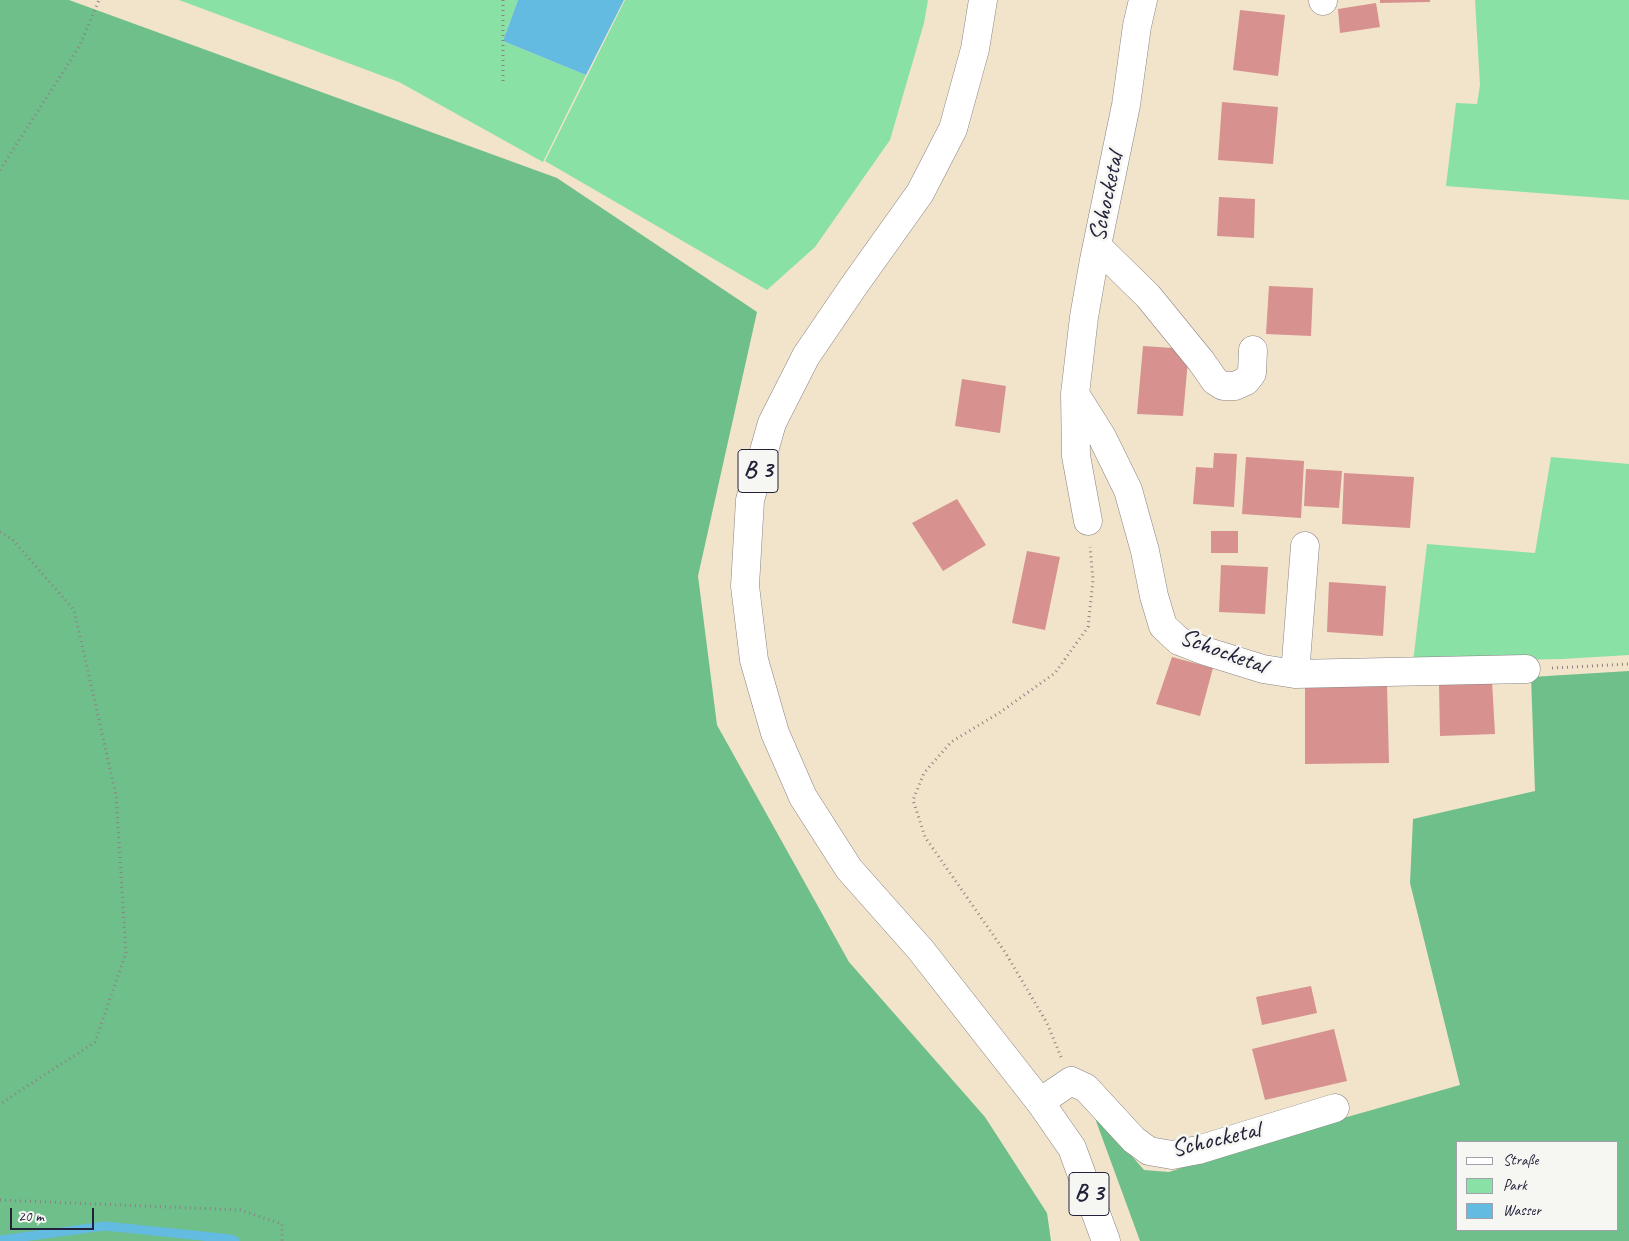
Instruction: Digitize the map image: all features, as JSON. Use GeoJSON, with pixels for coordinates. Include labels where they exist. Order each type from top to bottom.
{"type":"FeatureCollection","features":[{"type":"Feature","properties":{"kind":"street","name":"B 3"},"geometry":{"type":"LineString","coordinates":[[983,0],[975,49],[953,129],[920,192],[852,287],[806,356],[772,423],[750,500],[744,586],[754,660],[775,733],[803,797],[849,869],[920,949],[1040,1102],[1072,1148],[1106,1241]]}},
{"type":"Feature","properties":{"kind":"street","name":"Schocketal"},"geometry":{"type":"LineString","coordinates":[[1088,520],[1076,456],[1075,394],[1084,317],[1126,105],[1136,26],[1143,0]]}},
{"type":"Feature","properties":{"kind":"street"},"geometry":{"type":"LineString","coordinates":[[1097,246],[1148,296],[1215,381],[1223,386],[1235,386],[1246,381],[1252,373],[1254,350]]}},
{"type":"Feature","properties":{"kind":"street","name":"Schocketal"},"geometry":{"type":"LineString","coordinates":[[1075,394],[1102,437],[1128,490],[1163,626],[1179,641],[1263,669],[1295,674],[1526,669]]}},
{"type":"Feature","properties":{"kind":"street","name":"Schocketal"},"geometry":{"type":"LineString","coordinates":[[1295,674],[1305,546]]}},
{"type":"Feature","properties":{"kind":"street"},"geometry":{"type":"LineString","coordinates":[[1040,1102],[1071,1081]]}},
{"type":"Feature","properties":{"kind":"street","name":"Schocketal"},"geometry":{"type":"LineString","coordinates":[[1071,1081],[1086,1088],[1134,1140],[1149,1151],[1172,1155],[1208,1147],[1334,1108]]}},
{"type":"Feature","properties":{"kind":"path"},"geometry":{"type":"LineString","coordinates":[[0,170],[79,47],[99,0]]}},
{"type":"Feature","properties":{"kind":"path"},"geometry":{"type":"LineString","coordinates":[[503,0],[503,81]]}},
{"type":"Feature","properties":{"kind":"path"},"geometry":{"type":"LineString","coordinates":[[1071,1081],[1047,1024],[1005,952],[925,837],[913,800],[924,772],[950,742],[998,713],[1055,673],[1088,627],[1093,580],[1088,520]]}},
{"type":"Feature","properties":{"kind":"path"},"geometry":{"type":"LineString","coordinates":[[0,532],[12,539],[74,610],[116,795],[126,953],[95,1042],[0,1104]]}},
{"type":"Feature","properties":{"kind":"path"},"geometry":{"type":"LineString","coordinates":[[1526,669],[1629,664]]}},
{"type":"Feature","properties":{"kind":"path"},"geometry":{"type":"LineString","coordinates":[[0,1200],[240,1210],[282,1224],[282,1241]]}},
{"type":"Feature","properties":{"kind":"green space"},"geometry":{"type":"Polygon","coordinates":[[[0,0],[69,0],[557,178],[757,312],[698,576],[717,725],[849,962],[985,1117],[1047,1213],[1051,1241],[0,1241],[0,0]]]}},
{"type":"Feature","properties":{"kind":"green space"},"geometry":{"type":"Polygon","coordinates":[[[179,0],[518,0],[503,41],[586,75],[543,162],[399,82],[179,0]]]}},
{"type":"Feature","properties":{"kind":"green space"},"geometry":{"type":"Polygon","coordinates":[[[625,0],[928,0],[924,23],[890,140],[815,247],[767,290],[545,161],[625,0]]]}},
{"type":"Feature","properties":{"kind":"green space"},"geometry":{"type":"Polygon","coordinates":[[[1475,0],[1629,0],[1629,200],[1446,186],[1456,103],[1477,104],[1480,85],[1475,0]]]}},
{"type":"Feature","properties":{"kind":"green space"},"geometry":{"type":"Polygon","coordinates":[[[1551,457],[1629,464],[1629,655],[1562,659],[1413,662],[1427,544],[1535,553],[1551,457]]]}},
{"type":"Feature","properties":{"kind":"green space"},"geometry":{"type":"Polygon","coordinates":[[[1629,671],[1629,1241],[1140,1241],[1092,1110],[1144,1170],[1169,1172],[1266,1140],[1460,1085],[1410,883],[1413,819],[1535,791],[1531,677],[1629,671]]]}},
{"type":"Feature","properties":{"kind":"water"},"geometry":{"type":"Polygon","coordinates":[[[518,0],[624,0],[586,75],[503,41],[518,0]]]}},
{"type":"Feature","properties":{"kind":"building"},"geometry":{"type":"Polygon","coordinates":[[[1380,0],[1430,0],[1430,2],[1380,3],[1380,0]]]}},
{"type":"Feature","properties":{"kind":"building"},"geometry":{"type":"Polygon","coordinates":[[[1376,3],[1380,27],[1340,33],[1338,9],[1376,3]]]}},
{"type":"Feature","properties":{"kind":"building"},"geometry":{"type":"Polygon","coordinates":[[[1240,10],[1285,15],[1278,76],[1233,70],[1240,10]]]}},
{"type":"Feature","properties":{"kind":"building"},"geometry":{"type":"Polygon","coordinates":[[[1222,102],[1278,107],[1273,164],[1218,160],[1222,102]]]}},
{"type":"Feature","properties":{"kind":"building"},"geometry":{"type":"Polygon","coordinates":[[[1219,197],[1255,199],[1254,238],[1217,236],[1219,197]]]}},
{"type":"Feature","properties":{"kind":"building"},"geometry":{"type":"Polygon","coordinates":[[[1269,286],[1313,288],[1311,336],[1266,334],[1269,286]]]}},
{"type":"Feature","properties":{"kind":"building"},"geometry":{"type":"Polygon","coordinates":[[[1143,346],[1189,349],[1183,416],[1137,414],[1143,346]]]}},
{"type":"Feature","properties":{"kind":"building"},"geometry":{"type":"Polygon","coordinates":[[[962,379],[1006,386],[1000,433],[955,426],[962,379]]]}},
{"type":"Feature","properties":{"kind":"building"},"geometry":{"type":"Polygon","coordinates":[[[1214,453],[1237,454],[1234,507],[1193,504],[1196,467],[1213,468],[1214,453]]]}},
{"type":"Feature","properties":{"kind":"building"},"geometry":{"type":"Polygon","coordinates":[[[1246,457],[1304,461],[1301,518],[1242,514],[1246,457]]]}},
{"type":"Feature","properties":{"kind":"building"},"geometry":{"type":"Polygon","coordinates":[[[1306,469],[1342,471],[1339,508],[1304,506],[1306,469]]]}},
{"type":"Feature","properties":{"kind":"building"},"geometry":{"type":"Polygon","coordinates":[[[1344,473],[1414,477],[1410,528],[1342,524],[1344,473]]]}},
{"type":"Feature","properties":{"kind":"building"},"geometry":{"type":"Polygon","coordinates":[[[957,499],[986,545],[943,571],[912,523],[957,499]]]}},
{"type":"Feature","properties":{"kind":"building"},"geometry":{"type":"Polygon","coordinates":[[[1211,531],[1238,531],[1238,553],[1211,553],[1211,531]]]}},
{"type":"Feature","properties":{"kind":"building"},"geometry":{"type":"Polygon","coordinates":[[[1027,551],[1060,557],[1045,630],[1012,623],[1027,551]]]}},
{"type":"Feature","properties":{"kind":"building"},"geometry":{"type":"Polygon","coordinates":[[[1221,565],[1268,567],[1265,614],[1219,612],[1221,565]]]}},
{"type":"Feature","properties":{"kind":"building"},"geometry":{"type":"Polygon","coordinates":[[[1329,582],[1386,586],[1383,636],[1327,632],[1329,582]]]}},
{"type":"Feature","properties":{"kind":"building"},"geometry":{"type":"Polygon","coordinates":[[[1172,657],[1213,668],[1200,716],[1156,704],[1172,657]]]}},
{"type":"Feature","properties":{"kind":"building"},"geometry":{"type":"Polygon","coordinates":[[[1492,681],[1495,734],[1440,736],[1439,684],[1492,681]]]}},
{"type":"Feature","properties":{"kind":"building"},"geometry":{"type":"Polygon","coordinates":[[[1387,685],[1389,763],[1305,764],[1305,686],[1387,685]]]}},
{"type":"Feature","properties":{"kind":"building"},"geometry":{"type":"Polygon","coordinates":[[[1311,986],[1317,1013],[1262,1025],[1256,997],[1311,986]]]}},
{"type":"Feature","properties":{"kind":"building"},"geometry":{"type":"Polygon","coordinates":[[[1334,1029],[1347,1081],[1265,1100],[1252,1049],[1334,1029]]]}},
{"type":"Feature","properties":{"kind":"waterway"},"geometry":{"type":"LineString","coordinates":[[0,1240],[105,1226],[231,1239],[235,1241]]}}]}
